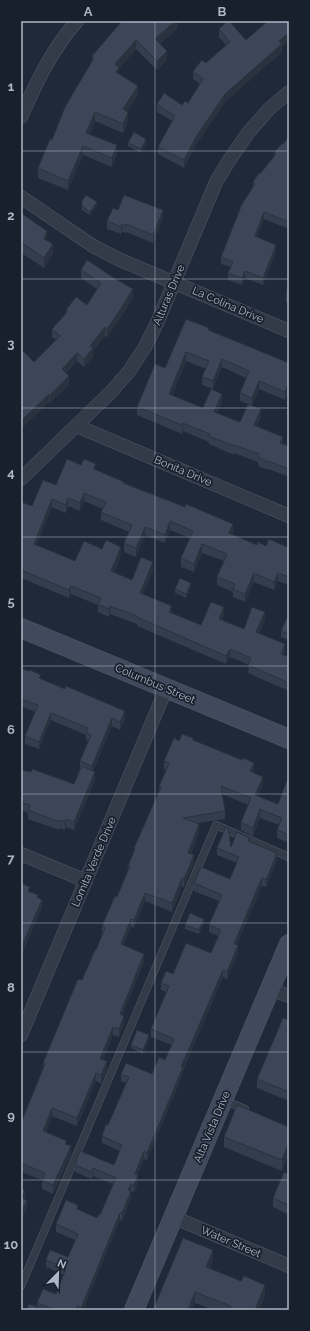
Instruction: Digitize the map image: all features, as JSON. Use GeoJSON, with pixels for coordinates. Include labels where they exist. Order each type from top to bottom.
{"type":"FeatureCollection","features":[{"type":"Feature","properties":{"kind":"street"},"geometry":{"type":"LineString","coordinates":[[21,117],[35,85],[52,56],[77,21]]}},
{"type":"Feature","properties":{"kind":"street","name":"Alturas Drive"},"geometry":{"type":"LineString","coordinates":[[21,479],[112,391],[130,370],[154,329],[216,182],[248,133],[269,109],[289,92]]}},
{"type":"Feature","properties":{"kind":"street","name":"La Colina Drive"},"geometry":{"type":"LineString","coordinates":[[21,197],[93,246],[118,259],[289,331]]}},
{"type":"Feature","properties":{"kind":"street","name":"Bonita Drive"},"geometry":{"type":"LineString","coordinates":[[77,426],[289,516]]}},
{"type":"Feature","properties":{"kind":"street","name":"Columbus Street"},"geometry":{"type":"LineString","coordinates":[[21,628],[289,739]]}},
{"type":"Feature","properties":{"kind":"street","name":"Lomita Verde Drive"},"geometry":{"type":"LineString","coordinates":[[21,1035],[166,689]]}},
{"type":"Feature","properties":{"kind":"street"},"geometry":{"type":"LineString","coordinates":[[21,854],[86,881]]}},
{"type":"Feature","properties":{"kind":"street","name":"Alta Vista Drive"},"geometry":{"type":"LineString","coordinates":[[134,1310],[289,944]]}},
{"type":"Feature","properties":{"kind":"street"},"geometry":{"type":"LineString","coordinates":[[270,988],[289,996]]}},
{"type":"Feature","properties":{"kind":"street","name":"Water Street"},"geometry":{"type":"LineString","coordinates":[[173,1218],[289,1266]]}},
{"type":"Feature","properties":{"kind":"lane"},"geometry":{"type":"LineString","coordinates":[[21,1286],[216,825],[289,857]]}},
{"type":"Feature","properties":{"kind":"lane"},"geometry":{"type":"LineString","coordinates":[[223,1100],[252,1112]]}},
{"type":"Feature","properties":{"kind":"building"},"geometry":{"type":"Polygon","coordinates":[[[122,21],[175,21],[155,39],[167,51],[157,61],[136,40],[115,64],[119,68],[116,72],[138,86],[123,109],[128,112],[123,124],[95,112],[86,133],[117,145],[112,158],[83,146],[68,181],[38,168],[50,139],[52,140],[65,107],[94,58],[92,56],[122,21]]]}},
{"type":"Feature","properties":{"kind":"building"},"geometry":{"type":"Polygon","coordinates":[[[228,21],[246,40],[268,21],[289,21],[289,33],[279,41],[282,44],[225,94],[196,137],[184,160],[158,147],[175,116],[157,104],[164,93],[182,105],[185,101],[188,103],[203,79],[193,71],[202,60],[206,63],[230,42],[219,29],[228,21]]]}},
{"type":"Feature","properties":{"kind":"building"},"geometry":{"type":"Polygon","coordinates":[[[134,132],[146,139],[141,149],[128,143],[134,132]]]}},
{"type":"Feature","properties":{"kind":"building"},"geometry":{"type":"Polygon","coordinates":[[[289,137],[289,222],[264,212],[255,236],[276,245],[263,278],[245,271],[242,278],[228,273],[233,262],[221,257],[242,204],[255,184],[253,182],[259,173],[260,174],[276,154],[274,153],[281,144],[282,145],[289,137]]]}},
{"type":"Feature","properties":{"kind":"building"},"geometry":{"type":"Polygon","coordinates":[[[86,195],[97,202],[90,212],[82,206],[82,201],[86,195]]]}},
{"type":"Feature","properties":{"kind":"building"},"geometry":{"type":"Polygon","coordinates":[[[124,195],[163,210],[153,235],[126,224],[126,226],[122,224],[121,227],[107,221],[113,208],[118,210],[124,195]]]}},
{"type":"Feature","properties":{"kind":"building"},"geometry":{"type":"Polygon","coordinates":[[[21,213],[47,231],[44,239],[53,244],[44,258],[21,242],[21,213]]]}},
{"type":"Feature","properties":{"kind":"building"},"geometry":{"type":"Polygon","coordinates":[[[87,260],[133,289],[107,329],[105,327],[90,346],[93,348],[84,359],[77,353],[62,369],[69,376],[21,421],[21,349],[34,362],[60,336],[52,329],[68,311],[66,310],[76,297],[87,305],[101,283],[81,270],[87,260]]]}},
{"type":"Feature","properties":{"kind":"building"},"geometry":{"type":"Polygon","coordinates":[[[289,285],[289,294],[286,293],[289,285]]]}},
{"type":"Feature","properties":{"kind":"building"},"geometry":{"type":"Polygon","coordinates":[[[186,319],[209,328],[208,330],[289,363],[289,388],[287,387],[285,392],[259,381],[252,398],[240,393],[249,371],[222,359],[213,381],[202,377],[209,361],[186,352],[169,394],[203,408],[211,389],[222,394],[214,412],[240,422],[248,404],[261,409],[254,425],[283,437],[280,443],[289,446],[289,469],[258,457],[259,454],[209,436],[210,434],[183,423],[182,425],[137,407],[155,364],[165,368],[186,319]]]}},
{"type":"Feature","properties":{"kind":"building"},"geometry":{"type":"Polygon","coordinates":[[[67,459],[81,465],[84,459],[96,464],[94,469],[124,482],[123,483],[185,507],[186,504],[233,524],[229,533],[257,545],[258,542],[266,546],[269,539],[289,548],[289,577],[278,573],[274,582],[254,573],[245,594],[233,589],[235,584],[217,577],[227,554],[202,544],[194,564],[181,558],[193,531],[170,521],[165,535],[145,527],[136,548],[124,543],[132,525],[101,512],[106,502],[84,493],[80,503],[68,498],[66,505],[52,499],[34,544],[75,561],[84,541],[102,549],[106,540],[121,547],[111,571],[132,580],[141,557],[153,562],[140,593],[172,606],[169,612],[201,625],[211,602],[224,607],[219,619],[244,629],[252,607],[265,612],[256,632],[285,644],[281,654],[289,657],[289,683],[248,665],[251,658],[230,649],[226,656],[137,616],[110,606],[109,609],[98,604],[101,598],[71,586],[69,590],[21,570],[21,502],[32,506],[43,480],[56,485],[67,459]]]}},
{"type":"Feature","properties":{"kind":"building"},"geometry":{"type":"Polygon","coordinates":[[[180,578],[191,583],[186,594],[175,589],[180,578]]]}},
{"type":"Feature","properties":{"kind":"building"},"geometry":{"type":"Polygon","coordinates":[[[287,618],[289,618],[289,634],[281,631],[287,618]]]}},
{"type":"Feature","properties":{"kind":"building"},"geometry":{"type":"Polygon","coordinates":[[[21,668],[41,675],[39,678],[65,689],[66,686],[125,711],[120,722],[112,718],[92,766],[80,761],[91,735],[86,733],[88,728],[51,713],[39,742],[25,736],[38,705],[21,699],[21,668]]]}},
{"type":"Feature","properties":{"kind":"building"},"geometry":{"type":"Polygon","coordinates":[[[182,734],[242,760],[243,758],[254,763],[250,771],[263,777],[255,795],[278,804],[287,780],[289,781],[289,835],[277,830],[282,818],[260,809],[253,828],[241,822],[251,798],[221,786],[225,811],[183,818],[199,824],[188,853],[194,855],[184,879],[182,878],[172,903],[145,893],[134,920],[131,919],[121,944],[144,954],[120,1014],[124,1016],[119,1029],[113,1027],[100,1059],[107,1061],[101,1075],[96,1073],[77,1118],[52,1108],[43,1131],[67,1141],[65,1144],[71,1146],[53,1185],[42,1181],[45,1173],[21,1163],[21,1123],[45,1064],[43,1063],[78,979],[82,980],[96,950],[105,928],[102,926],[115,896],[117,897],[130,866],[128,866],[135,849],[134,848],[161,787],[159,787],[169,763],[164,761],[174,738],[179,741],[182,734]]]}},
{"type":"Feature","properties":{"kind":"building"},"geometry":{"type":"Polygon","coordinates":[[[82,766],[95,772],[74,822],[66,819],[65,822],[60,820],[59,822],[28,810],[30,805],[21,802],[21,770],[31,772],[32,769],[74,784],[82,766]]]}},
{"type":"Feature","properties":{"kind":"building"},"geometry":{"type":"Polygon","coordinates":[[[226,827],[228,828],[231,847],[237,832],[249,838],[248,841],[277,853],[266,880],[262,878],[255,894],[234,944],[238,945],[227,972],[223,970],[181,1067],[183,1067],[147,1153],[144,1151],[135,1174],[138,1175],[134,1185],[131,1184],[128,1190],[131,1191],[122,1213],[120,1213],[81,1308],[77,1306],[76,1310],[55,1310],[37,1303],[43,1289],[56,1294],[66,1268],[46,1260],[50,1250],[68,1257],[78,1234],[56,1224],[66,1200],[78,1205],[77,1209],[97,1218],[99,1214],[100,1215],[116,1178],[93,1168],[92,1172],[75,1165],[80,1151],[114,1165],[122,1145],[102,1136],[106,1124],[108,1125],[129,1077],[121,1074],[126,1063],[152,1074],[159,1057],[165,1060],[174,1039],[151,1029],[169,986],[161,983],[166,971],[173,974],[186,943],[211,953],[221,930],[209,925],[222,895],[194,883],[201,867],[230,879],[239,857],[217,848],[226,827]]]}},
{"type":"Feature","properties":{"kind":"building"},"geometry":{"type":"Polygon","coordinates":[[[21,883],[30,887],[28,891],[38,895],[37,897],[42,900],[21,948],[21,883]]]}},
{"type":"Feature","properties":{"kind":"building"},"geometry":{"type":"Polygon","coordinates":[[[190,913],[204,919],[199,930],[185,925],[190,913]]]}},
{"type":"Feature","properties":{"kind":"building"},"geometry":{"type":"Polygon","coordinates":[[[283,1018],[289,1020],[289,1092],[257,1079],[283,1018]]]}},
{"type":"Feature","properties":{"kind":"building"},"geometry":{"type":"Polygon","coordinates":[[[137,1030],[149,1035],[143,1050],[131,1045],[137,1030]]]}},
{"type":"Feature","properties":{"kind":"building"},"geometry":{"type":"Polygon","coordinates":[[[237,1105],[289,1127],[289,1142],[282,1160],[224,1137],[237,1105]]]}},
{"type":"Feature","properties":{"kind":"building"},"geometry":{"type":"Polygon","coordinates":[[[284,1172],[289,1174],[289,1205],[273,1198],[284,1172]]]}},
{"type":"Feature","properties":{"kind":"building"},"geometry":{"type":"Polygon","coordinates":[[[21,1188],[25,1191],[21,1197],[21,1188]]]}},
{"type":"Feature","properties":{"kind":"building"},"geometry":{"type":"Polygon","coordinates":[[[21,1197],[27,1201],[21,1210],[21,1197]]]}},
{"type":"Feature","properties":{"kind":"building"},"geometry":{"type":"Polygon","coordinates":[[[183,1238],[213,1250],[206,1267],[241,1281],[244,1276],[265,1285],[255,1310],[229,1310],[231,1306],[195,1292],[188,1310],[153,1310],[183,1238]]]}},
{"type":"Feature","properties":{"kind":"building"},"geometry":{"type":"Polygon","coordinates":[[[29,1304],[42,1309],[42,1310],[27,1310],[29,1304]]]}}]}
